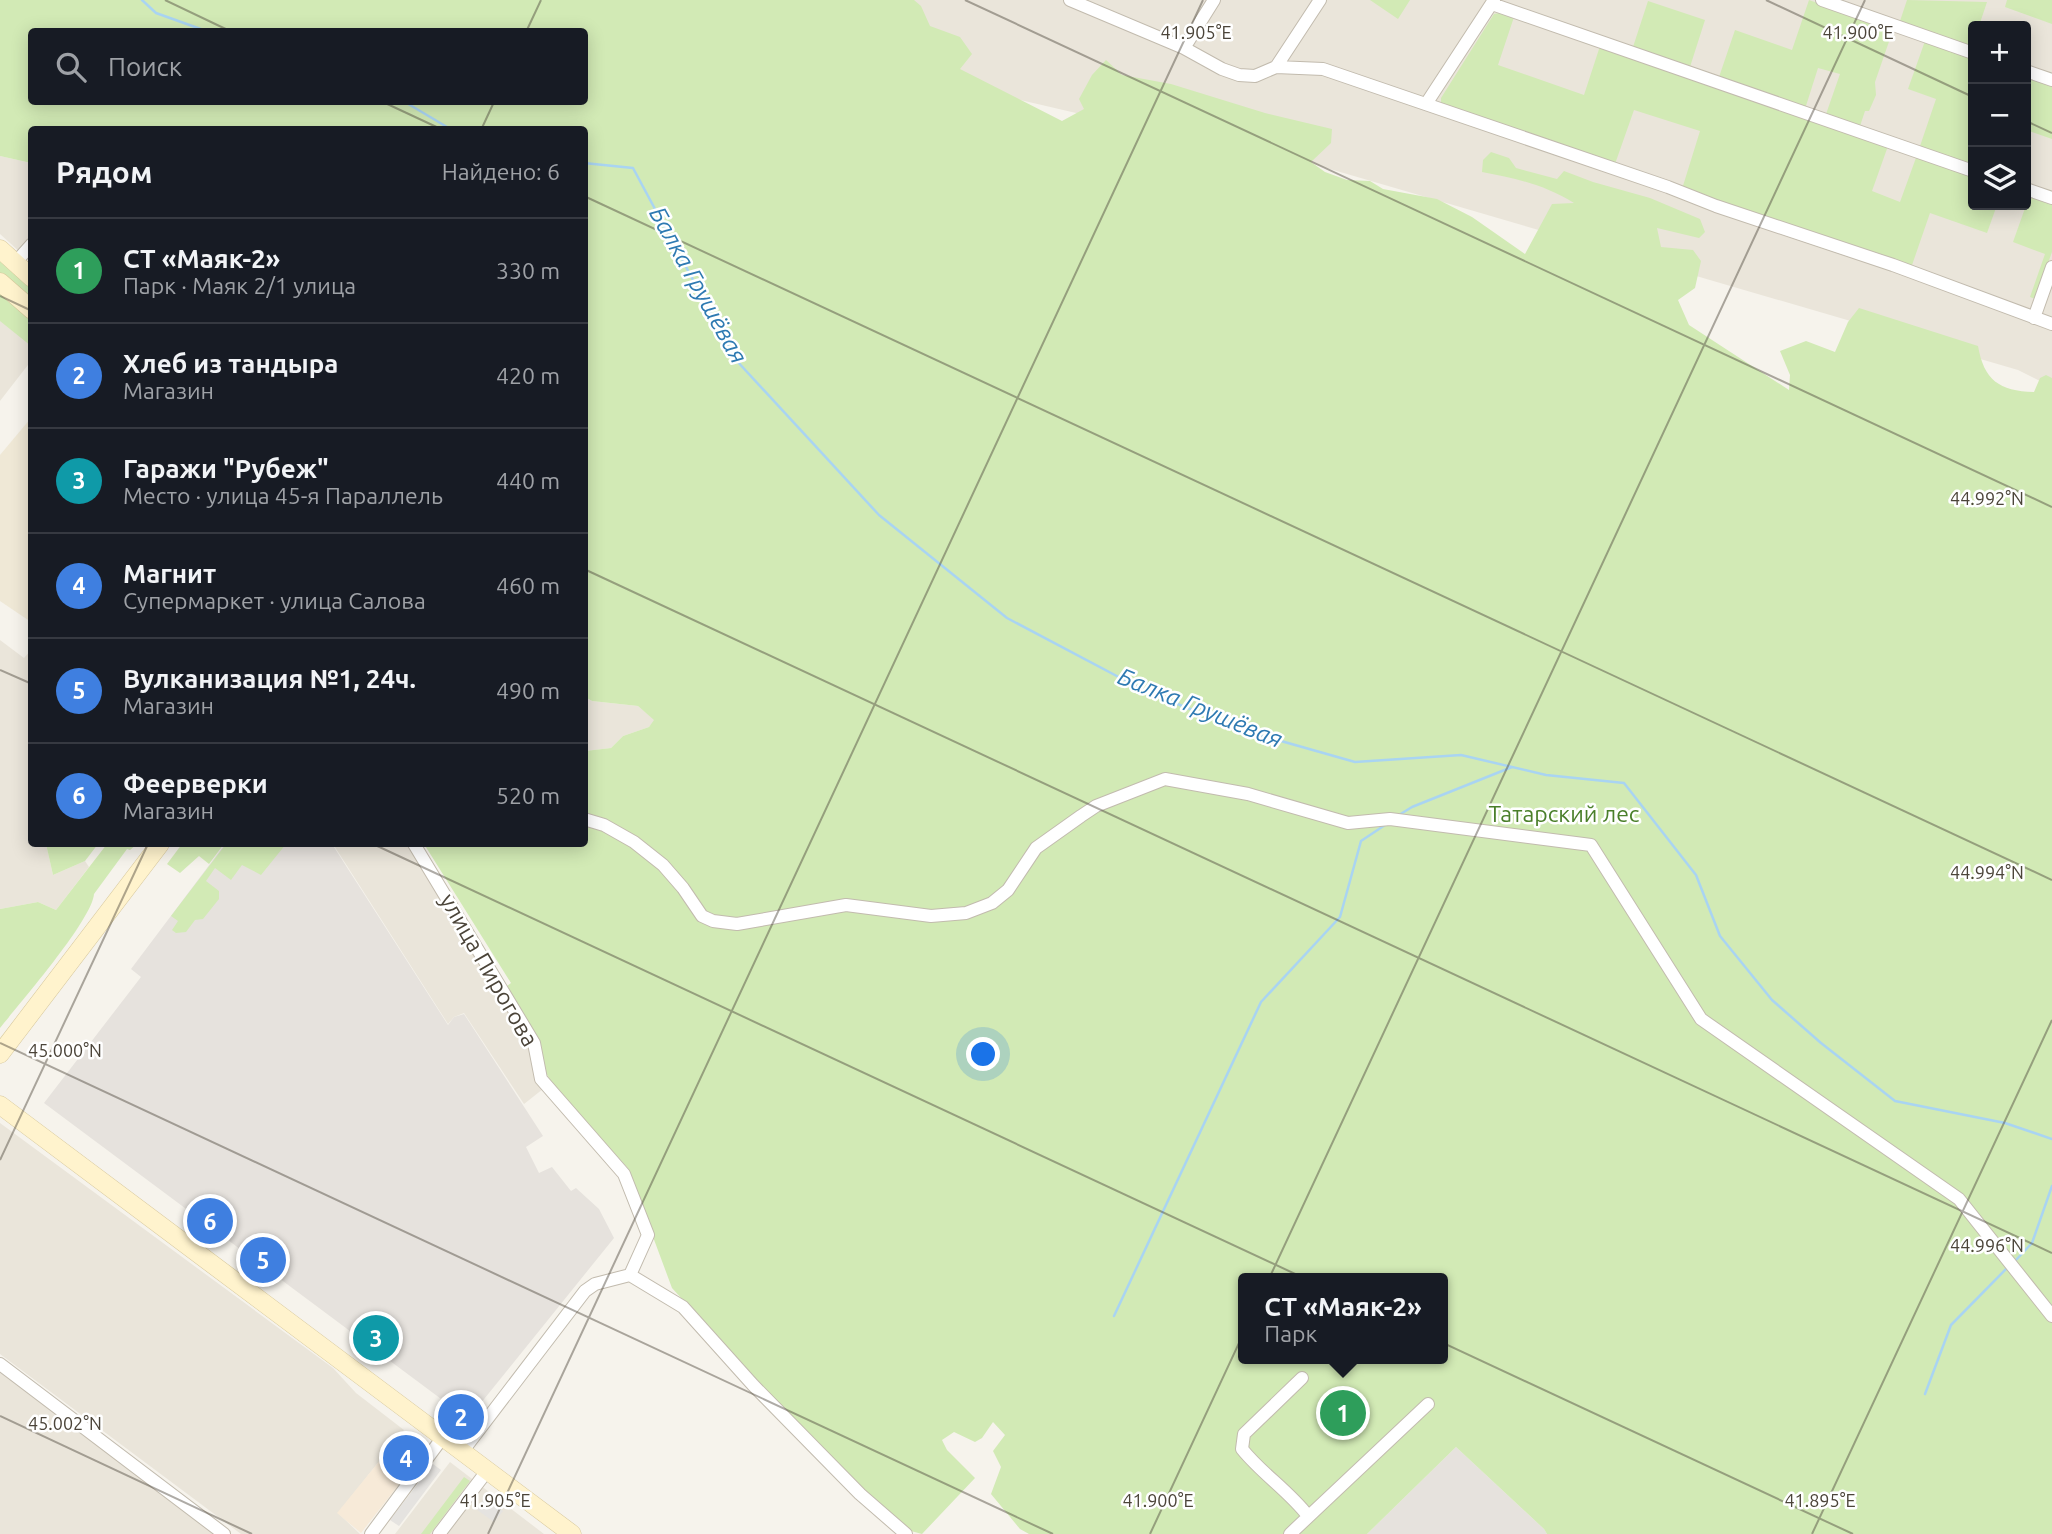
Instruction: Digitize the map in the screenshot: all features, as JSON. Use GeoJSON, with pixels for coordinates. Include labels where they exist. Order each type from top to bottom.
{"type":"FeatureCollection","features":[{"type":"Feature","properties":{"kind":"main road"},"geometry":{"type":"LineString","coordinates":[[0,249],[28,274]]}},
{"type":"Feature","properties":{"kind":"main road"},"geometry":{"type":"LineString","coordinates":[[0,282],[28,306]]}},
{"type":"Feature","properties":{"kind":"main road"},"geometry":{"type":"LineString","coordinates":[[0,1054],[158,847]]}},
{"type":"Feature","properties":{"kind":"main road"},"geometry":{"type":"LineString","coordinates":[[0,1105],[572,1534]]}},
{"type":"Feature","properties":{"kind":"street"},"geometry":{"type":"LineString","coordinates":[[1070,0],[1184,48],[1238,75],[1255,76],[1276,67],[1322,69],[1894,265],[2052,324]]}},
{"type":"Feature","properties":{"kind":"street"},"geometry":{"type":"LineString","coordinates":[[1184,48],[1214,0]]}},
{"type":"Feature","properties":{"kind":"street"},"geometry":{"type":"LineString","coordinates":[[1276,67],[1320,0]]}},
{"type":"Feature","properties":{"kind":"street"},"geometry":{"type":"LineString","coordinates":[[1822,0],[1968,51]]}},
{"type":"Feature","properties":{"kind":"street"},"geometry":{"type":"LineString","coordinates":[[1426,104],[1493,2],[1968,169]]}},
{"type":"Feature","properties":{"kind":"street"},"geometry":{"type":"LineString","coordinates":[[2031,73],[2052,80]]}},
{"type":"Feature","properties":{"kind":"street"},"geometry":{"type":"LineString","coordinates":[[2031,191],[2052,198]]}},
{"type":"Feature","properties":{"kind":"street"},"geometry":{"type":"LineString","coordinates":[[15,263],[28,248]]}},
{"type":"Feature","properties":{"kind":"street"},"geometry":{"type":"LineString","coordinates":[[2034,318],[2052,267]]}},
{"type":"Feature","properties":{"kind":"street"},"geometry":{"type":"LineString","coordinates":[[588,820],[624,836],[663,865],[702,916],[713,921],[737,924],[846,905],[931,916],[966,913],[992,903],[1008,890],[1036,848],[1081,816],[1096,806],[1165,779],[1248,794],[1349,824],[1390,819],[1591,845],[1701,1020],[1959,1199],[2052,1316]]}},
{"type":"Feature","properties":{"kind":"street","name":"улица Пирогова"},"geometry":{"type":"LineString","coordinates":[[416,847],[534,1043],[541,1079],[624,1174],[648,1235],[630,1275]]}},
{"type":"Feature","properties":{"kind":"street"},"geometry":{"type":"LineString","coordinates":[[463,1452],[585,1291],[595,1284],[630,1275],[683,1307],[753,1385],[860,1494],[906,1534]]}},
{"type":"Feature","properties":{"kind":"street"},"geometry":{"type":"LineString","coordinates":[[0,1364],[224,1534]]}},
{"type":"Feature","properties":{"kind":"street"},"geometry":{"type":"LineString","coordinates":[[1302,1378],[1244,1434],[1242,1449],[1308,1516]]}},
{"type":"Feature","properties":{"kind":"street"},"geometry":{"type":"LineString","coordinates":[[1290,1534],[1428,1404]]}},
{"type":"Feature","properties":{"kind":"street"},"geometry":{"type":"LineString","coordinates":[[371,1534],[443,1437]]}},
{"type":"Feature","properties":{"kind":"street"},"geometry":{"type":"LineString","coordinates":[[439,1534],[487,1471]]}},
{"type":"Feature","properties":{"kind":"shaded area"},"geometry":{"type":"Polygon","coordinates":[[[726,0],[2052,0],[2052,387],[2018,370],[1248,145],[1089,116],[777,43],[726,0]]]}},
{"type":"Feature","properties":{"kind":"shaded area"},"geometry":{"type":"Polygon","coordinates":[[[0,156],[28,162],[28,259],[0,234],[0,156]]]}},
{"type":"Feature","properties":{"kind":"shaded area"},"geometry":{"type":"Polygon","coordinates":[[[0,287],[28,312],[28,365],[0,401],[0,287]]]}},
{"type":"Feature","properties":{"kind":"shaded area"},"geometry":{"type":"Polygon","coordinates":[[[28,422],[28,620],[0,601],[0,455],[28,422]]]}},
{"type":"Feature","properties":{"kind":"shaded area"},"geometry":{"type":"Polygon","coordinates":[[[0,640],[24,658],[28,653],[28,847],[47,847],[53,875],[85,861],[89,867],[56,910],[38,902],[0,909],[0,640]]]}},
{"type":"Feature","properties":{"kind":"shaded area"},"geometry":{"type":"Polygon","coordinates":[[[588,699],[638,706],[655,720],[649,727],[623,736],[611,748],[588,751],[588,699]]]}},
{"type":"Feature","properties":{"kind":"shaded area"},"geometry":{"type":"Polygon","coordinates":[[[223,847],[334,847],[448,1025],[454,1017],[464,1014],[543,1136],[526,1147],[539,1173],[552,1167],[571,1191],[576,1188],[599,1209],[614,1238],[468,1419],[44,1103],[141,977],[131,969],[223,847]]]}},
{"type":"Feature","properties":{"kind":"shaded area"},"geometry":{"type":"Polygon","coordinates":[[[335,847],[410,847],[529,1042],[543,1089],[524,1104],[464,1013],[454,1017],[448,1024],[335,847]]]}},
{"type":"Feature","properties":{"kind":"shaded area"},"geometry":{"type":"Polygon","coordinates":[[[0,1123],[333,1368],[356,1393],[404,1430],[338,1513],[360,1534],[241,1534],[0,1354],[0,1123]]]}},
{"type":"Feature","properties":{"kind":"shaded area"},"geometry":{"type":"Polygon","coordinates":[[[0,1370],[219,1534],[0,1534],[0,1370]]]}},
{"type":"Feature","properties":{"kind":"shaded area"},"geometry":{"type":"Polygon","coordinates":[[[399,1437],[422,1455],[361,1533],[337,1513],[399,1437]]]}},
{"type":"Feature","properties":{"kind":"shaded area"},"geometry":{"type":"Polygon","coordinates":[[[1456,1447],[1544,1529],[1547,1534],[1367,1534],[1456,1447]]]}},
{"type":"Feature","properties":{"kind":"shaded area"},"geometry":{"type":"Polygon","coordinates":[[[450,1462],[544,1534],[395,1534],[450,1462]]]}},
{"type":"Feature","properties":{"kind":"shaded area"},"geometry":{"type":"Polygon","coordinates":[[[433,1464],[441,1470],[399,1526],[390,1520],[433,1464]]]}},
{"type":"Feature","properties":{"kind":"shaded area"},"geometry":{"type":"Polygon","coordinates":[[[485,1497],[503,1511],[494,1522],[476,1509],[485,1497]]]}},
{"type":"Feature","properties":{"kind":"green space","name":"Татарский лес"},"geometry":{"type":"Polygon","coordinates":[[[0,0],[914,0],[921,6],[930,26],[960,37],[972,54],[960,69],[1062,121],[1084,109],[1079,99],[1092,75],[1106,60],[1122,75],[1171,84],[1265,113],[1332,129],[1331,143],[1311,162],[1325,172],[1347,180],[1370,181],[1383,189],[1437,199],[1472,217],[1525,254],[1552,204],[1574,203],[1530,183],[1482,172],[1483,160],[1491,152],[1509,158],[1516,168],[1557,179],[1564,171],[1650,198],[1700,219],[1705,232],[1699,238],[1657,228],[1661,247],[1693,250],[1701,261],[1695,288],[1678,300],[1689,325],[1789,390],[1790,375],[1780,351],[1806,341],[1835,352],[1848,322],[1859,308],[1978,346],[1984,367],[2002,386],[2034,392],[2040,378],[2046,375],[2052,378],[2052,1534],[1547,1534],[1456,1447],[1367,1534],[1029,1534],[1020,1529],[991,1494],[1001,1467],[993,1451],[1005,1435],[993,1422],[982,1438],[975,1442],[954,1432],[942,1440],[947,1450],[975,1478],[922,1534],[911,1531],[863,1491],[759,1384],[672,1288],[627,1167],[555,1089],[545,1071],[541,1045],[507,986],[511,983],[426,847],[588,847],[588,751],[611,748],[623,736],[649,727],[654,720],[638,706],[588,699],[588,126],[28,126],[28,162],[0,156],[0,0]]]}},
{"type":"Feature","properties":{"kind":"green space"},"geometry":{"type":"Polygon","coordinates":[[[1370,0],[1410,0],[1398,19],[1370,0]]]}},
{"type":"Feature","properties":{"kind":"green space"},"geometry":{"type":"Polygon","coordinates":[[[1809,0],[1893,30],[1875,82],[1876,95],[1869,111],[1865,111],[1859,129],[1825,117],[1840,74],[1818,68],[1805,109],[1718,80],[1735,30],[1792,50],[1809,0]]]}},
{"type":"Feature","properties":{"kind":"green space"},"geometry":{"type":"Polygon","coordinates":[[[1907,0],[1987,2],[1981,21],[1968,21],[1968,48],[1899,24],[1907,0]]]}},
{"type":"Feature","properties":{"kind":"green space"},"geometry":{"type":"Polygon","coordinates":[[[2007,0],[2052,0],[2052,24],[2005,7],[2007,0]]]}},
{"type":"Feature","properties":{"kind":"green space"},"geometry":{"type":"Polygon","coordinates":[[[1648,1],[1705,20],[1689,70],[1632,50],[1648,1]]]}},
{"type":"Feature","properties":{"kind":"green space"},"geometry":{"type":"Polygon","coordinates":[[[1494,14],[1514,17],[1498,65],[1584,95],[1600,46],[1888,146],[1872,191],[1900,202],[1917,155],[1968,172],[1968,210],[1995,210],[1987,233],[1930,213],[1911,268],[1682,189],[1700,131],[1634,110],[1615,164],[1445,106],[1441,103],[1441,98],[1494,14]]]}},
{"type":"Feature","properties":{"kind":"green space"},"geometry":{"type":"Polygon","coordinates":[[[1925,41],[1968,56],[1968,166],[1919,149],[1936,99],[1908,89],[1925,41]]]}},
{"type":"Feature","properties":{"kind":"green space"},"geometry":{"type":"Polygon","coordinates":[[[2031,78],[2052,85],[2052,139],[2031,132],[2031,78]]]}},
{"type":"Feature","properties":{"kind":"green space"},"geometry":{"type":"Polygon","coordinates":[[[2031,194],[2052,202],[2052,252],[2035,299],[2030,297],[2045,254],[2013,242],[2024,210],[2031,210],[2031,194]]]}},
{"type":"Feature","properties":{"kind":"green space"},"geometry":{"type":"Polygon","coordinates":[[[0,254],[28,280],[28,298],[0,273],[0,254]]]}},
{"type":"Feature","properties":{"kind":"green space"},"geometry":{"type":"Polygon","coordinates":[[[0,287],[28,313],[28,344],[0,321],[0,287]]]}},
{"type":"Feature","properties":{"kind":"green space"},"geometry":{"type":"Polygon","coordinates":[[[47,847],[96,847],[85,861],[53,875],[47,847]]]}},
{"type":"Feature","properties":{"kind":"green space"},"geometry":{"type":"Polygon","coordinates":[[[105,847],[134,847],[127,849],[94,894],[90,906],[69,941],[0,1028],[0,909],[38,902],[56,910],[105,847]]]}},
{"type":"Feature","properties":{"kind":"green space"},"geometry":{"type":"Polygon","coordinates":[[[180,847],[222,847],[209,864],[199,856],[180,873],[167,864],[180,847]]]}},
{"type":"Feature","properties":{"kind":"green space"},"geometry":{"type":"Polygon","coordinates":[[[224,847],[284,847],[261,875],[242,865],[231,880],[215,868],[206,881],[219,891],[219,899],[203,919],[195,920],[186,932],[176,933],[172,930],[178,921],[171,916],[224,847]]]}},
{"type":"Feature","properties":{"kind":"green space"},"geometry":{"type":"Polygon","coordinates":[[[464,1477],[470,1481],[430,1534],[421,1534],[464,1477]]]}},
{"type":"Feature","properties":{"kind":"waterway","name":"Балка Грушёвая"},"geometry":{"type":"LineString","coordinates":[[142,0],[156,13],[198,28]]}},
{"type":"Feature","properties":{"kind":"waterway","name":"Балка Грушёвая"},"geometry":{"type":"LineString","coordinates":[[410,105],[445,126]]}},
{"type":"Feature","properties":{"kind":"waterway","name":"Балка Грушёвая"},"geometry":{"type":"LineString","coordinates":[[588,163],[633,168],[736,360],[879,515],[1007,618],[1147,692],[1246,731],[1355,762],[1461,755],[1546,775],[1624,783],[1696,875],[1720,936],[1772,1000],[1821,1043],[1895,1101],[2005,1123],[2052,1139]]}},
{"type":"Feature","properties":{"kind":"waterway"},"geometry":{"type":"LineString","coordinates":[[1399,815],[1412,807],[1512,767]]}},
{"type":"Feature","properties":{"kind":"waterway"},"geometry":{"type":"LineString","coordinates":[[1114,1316],[1261,1002],[1340,917],[1361,841],[1385,825]]}},
{"type":"Feature","properties":{"kind":"waterway"},"geometry":{"type":"LineString","coordinates":[[2015,1261],[2032,1243],[2052,1186]]}},
{"type":"Feature","properties":{"kind":"waterway"},"geometry":{"type":"LineString","coordinates":[[1925,1394],[1951,1325],[2007,1268]]}},
{"type":"Feature","properties":{"kind":"place","name":"Феерверки"},"geometry":{"type":"Point","coordinates":[210,1221]}},
{"type":"Feature","properties":{"kind":"place","name":"Вулканизация №1, 24ч."},"geometry":{"type":"Point","coordinates":[263,1260]}},
{"type":"Feature","properties":{"kind":"place","name":"Гаражи \"Рубеж\""},"geometry":{"type":"Point","coordinates":[376,1338]}},
{"type":"Feature","properties":{"kind":"place","name":"СТ «Маяк-2»"},"geometry":{"type":"Point","coordinates":[1343,1413]}},
{"type":"Feature","properties":{"kind":"place","name":"Хлеб из тандыра"},"geometry":{"type":"Point","coordinates":[461,1417]}},
{"type":"Feature","properties":{"kind":"place","name":"Магнит"},"geometry":{"type":"Point","coordinates":[406,1458]}}]}
